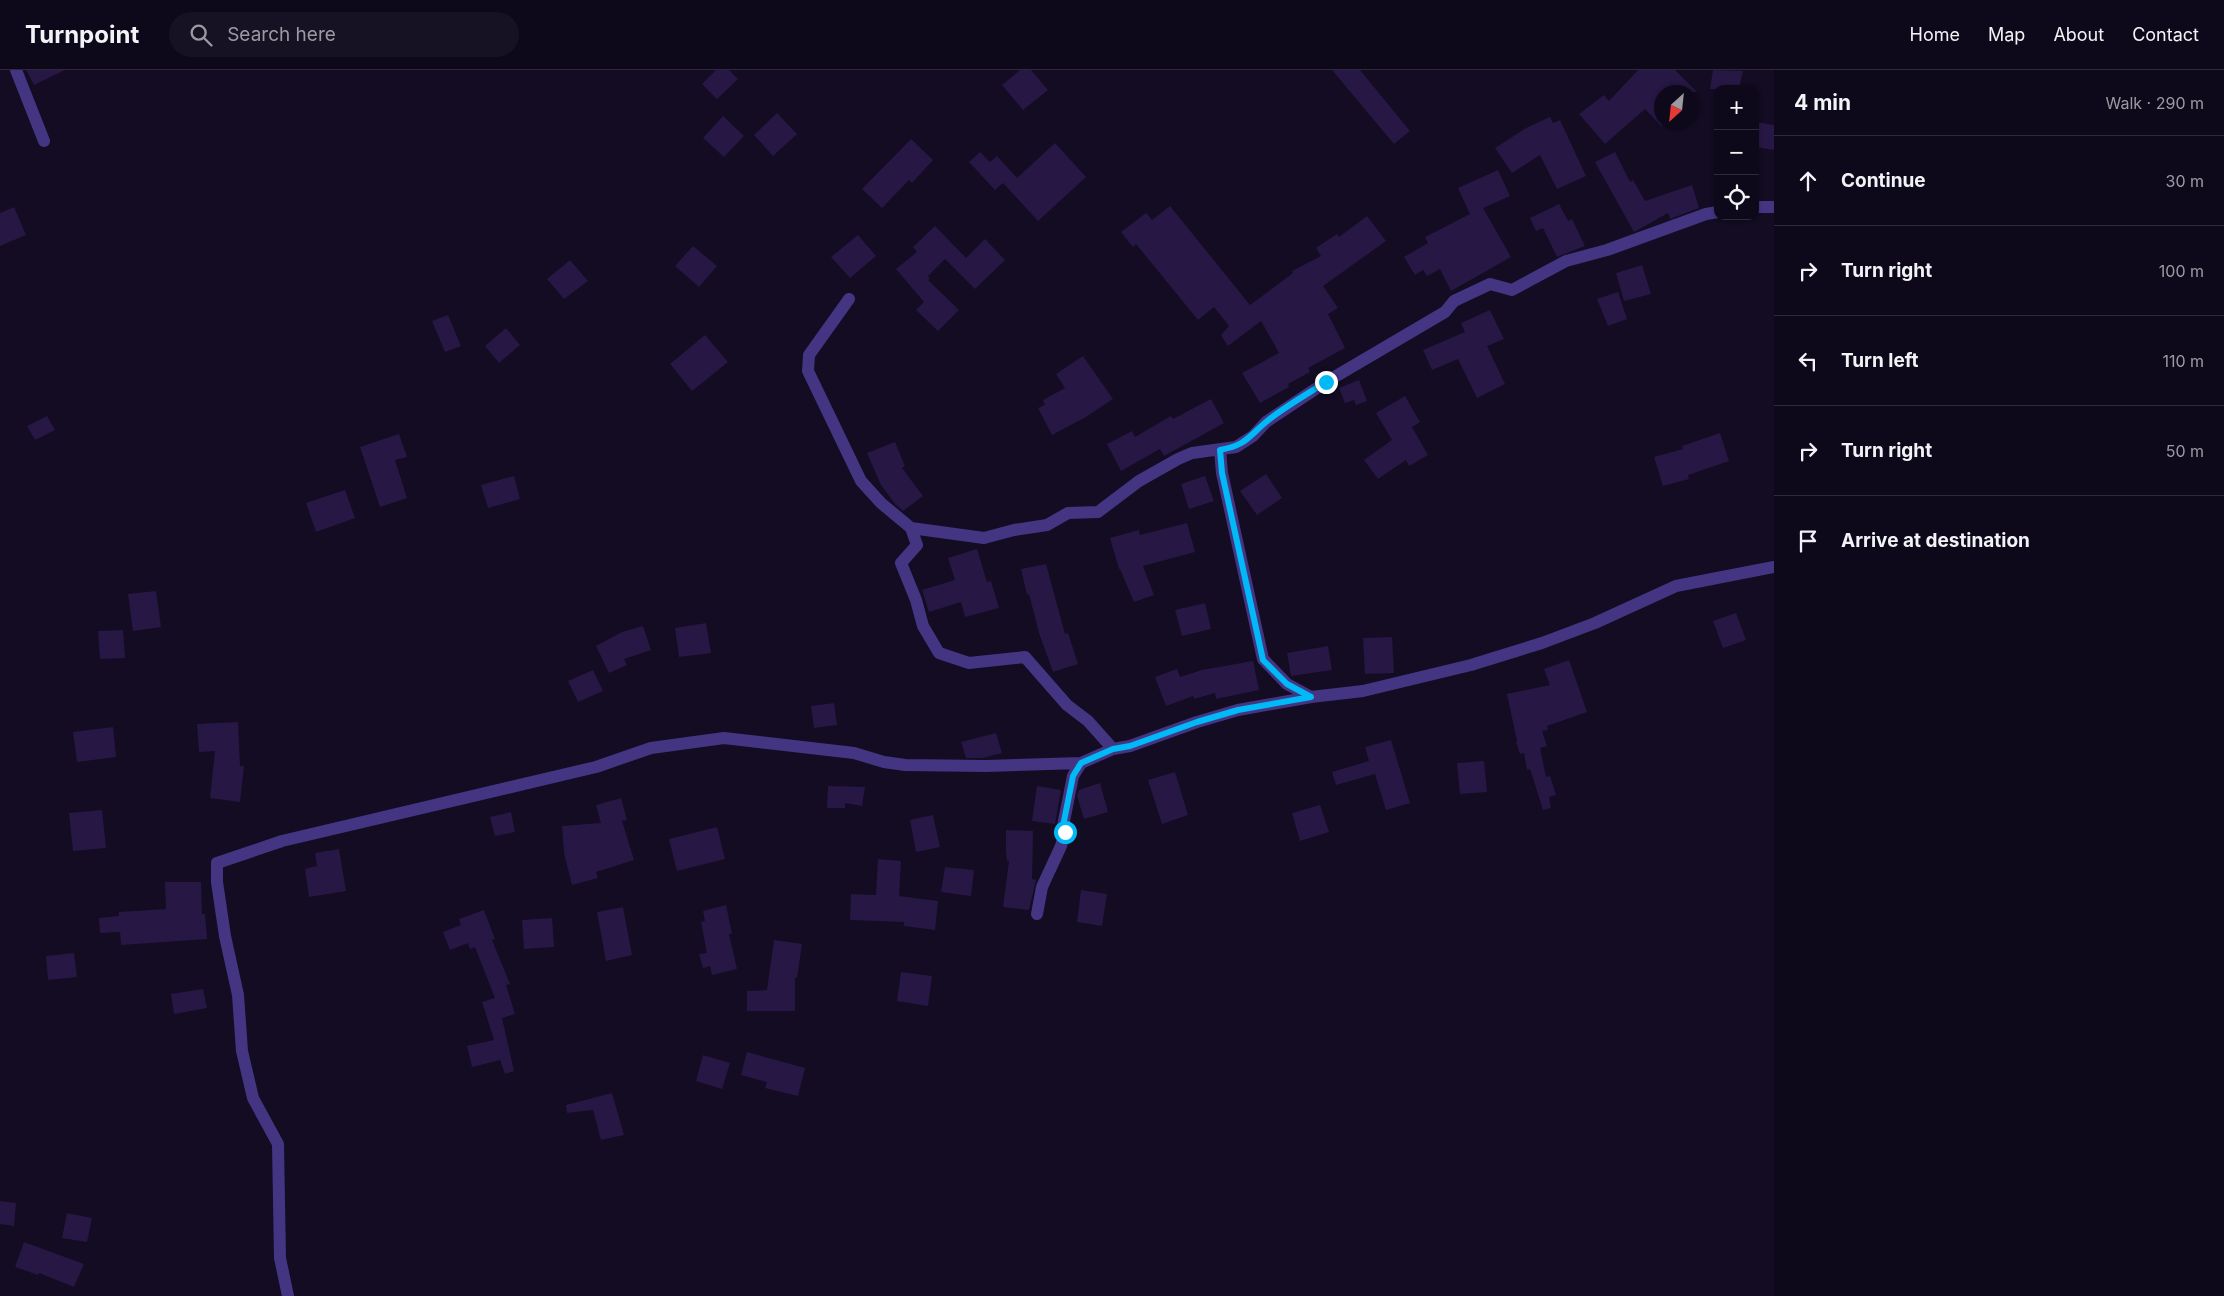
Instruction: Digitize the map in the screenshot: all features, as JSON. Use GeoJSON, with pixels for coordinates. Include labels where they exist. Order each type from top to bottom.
{"type":"FeatureCollection","features":[{"type":"Feature","properties":{"kind":"street"},"geometry":{"type":"LineString","coordinates":[[16,70],[44,141]]}},
{"type":"Feature","properties":{"kind":"street"},"geometry":{"type":"LineString","coordinates":[[1759,207],[1774,207]]}},
{"type":"Feature","properties":{"kind":"street"},"geometry":{"type":"LineString","coordinates":[[911,528],[984,538],[1014,530],[1047,525],[1068,513],[1098,512],[1139,481],[1192,453],[1236,447],[1253,436],[1266,422],[1318,387],[1445,312],[1454,300],[1490,284],[1512,290],[1566,260],[1607,250],[1714,213]]}},
{"type":"Feature","properties":{"kind":"street"},"geometry":{"type":"LineString","coordinates":[[849,299],[809,355],[808,371],[861,481],[881,503],[911,528],[917,545],[901,563],[916,600],[923,626],[939,653],[969,664],[1025,657],[1067,705],[1088,721],[1113,749]]}},
{"type":"Feature","properties":{"kind":"street"},"geometry":{"type":"LineString","coordinates":[[1220,450],[1222,473],[1263,660],[1287,684],[1311,697]]}},
{"type":"Feature","properties":{"kind":"street"},"geometry":{"type":"LineString","coordinates":[[288,1296],[280,1258],[278,1144],[252,1098],[242,1051],[238,996],[224,927],[217,882],[217,863],[282,841],[596,767],[651,748],[724,738],[854,752],[884,762],[905,765],[986,766],[1081,763],[1113,749],[1130,746],[1197,722],[1238,710],[1311,697],[1363,691],[1471,665],[1542,643],[1595,623],[1676,586],[1774,567]]}},
{"type":"Feature","properties":{"kind":"street"},"geometry":{"type":"LineString","coordinates":[[1037,914],[1042,887],[1061,846],[1065,832],[1062,831],[1073,776],[1081,763]]}},
{"type":"Feature","properties":{"kind":"building"},"geometry":{"type":"Polygon","coordinates":[[[26,70],[65,70],[34,85],[26,70]]]}},
{"type":"Feature","properties":{"kind":"building"},"geometry":{"type":"Polygon","coordinates":[[[716,70],[729,70],[738,79],[717,99],[702,84],[716,70]]]}},
{"type":"Feature","properties":{"kind":"building"},"geometry":{"type":"Polygon","coordinates":[[[1020,70],[1031,70],[1048,90],[1023,110],[1002,85],[1020,70]]]}},
{"type":"Feature","properties":{"kind":"building"},"geometry":{"type":"Polygon","coordinates":[[[1332,70],[1360,70],[1410,131],[1394,144],[1332,70]]]}},
{"type":"Feature","properties":{"kind":"building"},"geometry":{"type":"Polygon","coordinates":[[[1638,70],[1675,70],[1690,85],[1654,85],[1654,119],[1645,109],[1605,144],[1579,114],[1604,95],[1609,101],[1638,70]]]}},
{"type":"Feature","properties":{"kind":"building"},"geometry":{"type":"Polygon","coordinates":[[[1713,70],[1743,71],[1740,85],[1714,85],[1714,89],[1710,89],[1713,70]]]}},
{"type":"Feature","properties":{"kind":"building"},"geometry":{"type":"Polygon","coordinates":[[[777,113],[797,134],[773,156],[754,135],[777,113]]]}},
{"type":"Feature","properties":{"kind":"building"},"geometry":{"type":"Polygon","coordinates":[[[723,116],[744,136],[724,157],[703,138],[723,116]]]}},
{"type":"Feature","properties":{"kind":"building"},"geometry":{"type":"Polygon","coordinates":[[[1550,117],[1553,123],[1560,120],[1586,176],[1557,189],[1540,155],[1512,173],[1495,148],[1526,128],[1550,117]]]}},
{"type":"Feature","properties":{"kind":"building"},"geometry":{"type":"Polygon","coordinates":[[[1759,123],[1774,125],[1774,150],[1759,148],[1759,123]]]}},
{"type":"Feature","properties":{"kind":"building"},"geometry":{"type":"Polygon","coordinates":[[[911,139],[933,160],[912,183],[909,180],[882,208],[862,189],[911,139]]]}},
{"type":"Feature","properties":{"kind":"building"},"geometry":{"type":"Polygon","coordinates":[[[1055,143],[1086,177],[1038,221],[1003,183],[995,190],[969,162],[980,152],[990,162],[997,156],[1017,178],[1055,143]]]}},
{"type":"Feature","properties":{"kind":"building"},"geometry":{"type":"Polygon","coordinates":[[[1615,152],[1630,182],[1633,180],[1645,201],[1692,185],[1699,208],[1670,219],[1668,213],[1634,232],[1595,162],[1615,152]]]}},
{"type":"Feature","properties":{"kind":"building"},"geometry":{"type":"Polygon","coordinates":[[[1498,170],[1510,196],[1483,208],[1511,257],[1451,291],[1440,269],[1427,276],[1423,270],[1415,275],[1404,257],[1428,243],[1425,237],[1470,214],[1458,188],[1498,170]]]}},
{"type":"Feature","properties":{"kind":"building"},"geometry":{"type":"Polygon","coordinates":[[[1559,204],[1568,221],[1572,219],[1585,246],[1557,257],[1543,228],[1536,231],[1530,218],[1559,204]]]}},
{"type":"Feature","properties":{"kind":"building"},"geometry":{"type":"Polygon","coordinates":[[[1170,206],[1250,305],[1293,273],[1292,271],[1321,256],[1316,248],[1337,234],[1339,237],[1367,216],[1386,241],[1323,286],[1338,308],[1328,314],[1345,348],[1308,368],[1310,372],[1288,384],[1289,387],[1260,403],[1242,373],[1279,353],[1261,321],[1228,346],[1221,335],[1229,326],[1214,307],[1198,320],[1136,244],[1133,247],[1121,232],[1146,213],[1152,220],[1170,206]]]}},
{"type":"Feature","properties":{"kind":"building"},"geometry":{"type":"Polygon","coordinates":[[[14,207],[26,235],[0,246],[0,213],[14,207]]]}},
{"type":"Feature","properties":{"kind":"building"},"geometry":{"type":"Polygon","coordinates":[[[935,226],[966,258],[985,239],[1005,260],[975,289],[945,259],[928,276],[930,279],[928,280],[959,310],[938,331],[916,310],[924,302],[896,269],[917,252],[913,247],[935,226]]]}},
{"type":"Feature","properties":{"kind":"building"},"geometry":{"type":"Polygon","coordinates":[[[858,235],[876,256],[850,278],[831,257],[858,235]]]}},
{"type":"Feature","properties":{"kind":"building"},"geometry":{"type":"Polygon","coordinates":[[[693,246],[717,266],[699,287],[675,266],[693,246]]]}},
{"type":"Feature","properties":{"kind":"building"},"geometry":{"type":"Polygon","coordinates":[[[570,260],[588,281],[564,299],[547,279],[570,260]]]}},
{"type":"Feature","properties":{"kind":"building"},"geometry":{"type":"Polygon","coordinates":[[[1642,265],[1651,294],[1624,301],[1616,273],[1642,265]]]}},
{"type":"Feature","properties":{"kind":"building"},"geometry":{"type":"Polygon","coordinates":[[[1618,292],[1627,319],[1608,326],[1597,299],[1618,292]]]}},
{"type":"Feature","properties":{"kind":"building"},"geometry":{"type":"Polygon","coordinates":[[[1490,310],[1504,339],[1487,346],[1505,384],[1477,398],[1458,359],[1432,370],[1423,350],[1465,332],[1461,323],[1490,310]]]}},
{"type":"Feature","properties":{"kind":"building"},"geometry":{"type":"Polygon","coordinates":[[[448,315],[461,346],[445,352],[432,321],[448,315]]]}},
{"type":"Feature","properties":{"kind":"building"},"geometry":{"type":"Polygon","coordinates":[[[506,328],[520,345],[499,363],[485,346],[506,328]]]}},
{"type":"Feature","properties":{"kind":"building"},"geometry":{"type":"Polygon","coordinates":[[[705,335],[728,362],[692,391],[670,364],[705,335]]]}},
{"type":"Feature","properties":{"kind":"building"},"geometry":{"type":"Polygon","coordinates":[[[1083,356],[1113,399],[1086,417],[1052,435],[1038,408],[1045,405],[1043,400],[1065,388],[1056,374],[1083,356]]]}},
{"type":"Feature","properties":{"kind":"building"},"geometry":{"type":"Polygon","coordinates":[[[1359,380],[1367,401],[1356,405],[1354,400],[1345,403],[1339,388],[1359,380]]]}},
{"type":"Feature","properties":{"kind":"building"},"geometry":{"type":"Polygon","coordinates":[[[1405,396],[1420,422],[1412,427],[1428,455],[1409,466],[1406,460],[1378,479],[1364,460],[1392,440],[1376,413],[1405,396]]]}},
{"type":"Feature","properties":{"kind":"building"},"geometry":{"type":"Polygon","coordinates":[[[1211,399],[1224,423],[1164,456],[1160,449],[1121,471],[1107,444],[1132,431],[1135,437],[1171,416],[1173,419],[1211,399]]]}},
{"type":"Feature","properties":{"kind":"building"},"geometry":{"type":"Polygon","coordinates":[[[47,416],[55,430],[35,440],[27,426],[47,416]]]}},
{"type":"Feature","properties":{"kind":"building"},"geometry":{"type":"Polygon","coordinates":[[[1720,433],[1729,461],[1688,475],[1689,479],[1663,486],[1654,457],[1683,449],[1682,446],[1720,433]]]}},
{"type":"Feature","properties":{"kind":"building"},"geometry":{"type":"Polygon","coordinates":[[[399,434],[407,457],[395,460],[407,498],[380,507],[360,447],[399,434]]]}},
{"type":"Feature","properties":{"kind":"building"},"geometry":{"type":"Polygon","coordinates":[[[895,442],[905,466],[902,468],[923,496],[903,511],[895,504],[881,485],[867,453],[895,442]]]}},
{"type":"Feature","properties":{"kind":"building"},"geometry":{"type":"Polygon","coordinates":[[[1266,474],[1282,498],[1257,515],[1240,491],[1266,474]]]}},
{"type":"Feature","properties":{"kind":"building"},"geometry":{"type":"Polygon","coordinates":[[[514,476],[520,499],[488,508],[481,485],[514,476]]]}},
{"type":"Feature","properties":{"kind":"building"},"geometry":{"type":"Polygon","coordinates":[[[1205,476],[1214,501],[1189,509],[1181,484],[1205,476]]]}},
{"type":"Feature","properties":{"kind":"building"},"geometry":{"type":"Polygon","coordinates":[[[345,490],[355,518],[316,532],[306,503],[345,490]]]}},
{"type":"Feature","properties":{"kind":"building"},"geometry":{"type":"Polygon","coordinates":[[[1187,523],[1195,552],[1143,566],[1154,595],[1134,602],[1119,569],[1110,538],[1139,530],[1140,535],[1187,523]]]}},
{"type":"Feature","properties":{"kind":"building"},"geometry":{"type":"Polygon","coordinates":[[[977,549],[987,582],[991,581],[999,608],[965,617],[961,602],[929,612],[922,590],[955,580],[948,558],[977,549]]]}},
{"type":"Feature","properties":{"kind":"building"},"geometry":{"type":"Polygon","coordinates":[[[1046,564],[1065,634],[1068,633],[1078,664],[1053,672],[1039,633],[1029,594],[1027,595],[1021,569],[1046,564]]]}},
{"type":"Feature","properties":{"kind":"building"},"geometry":{"type":"Polygon","coordinates":[[[156,591],[161,627],[133,631],[128,594],[156,591]]]}},
{"type":"Feature","properties":{"kind":"building"},"geometry":{"type":"Polygon","coordinates":[[[1205,603],[1211,629],[1182,636],[1175,610],[1205,603]]]}},
{"type":"Feature","properties":{"kind":"building"},"geometry":{"type":"Polygon","coordinates":[[[1736,613],[1746,640],[1723,648],[1713,621],[1736,613]]]}},
{"type":"Feature","properties":{"kind":"building"},"geometry":{"type":"Polygon","coordinates":[[[706,623],[711,653],[679,657],[675,628],[706,623]]]}},
{"type":"Feature","properties":{"kind":"building"},"geometry":{"type":"Polygon","coordinates":[[[643,626],[651,650],[624,659],[627,665],[609,673],[596,646],[622,632],[643,626]]]}},
{"type":"Feature","properties":{"kind":"building"},"geometry":{"type":"Polygon","coordinates":[[[123,630],[125,658],[100,659],[98,631],[123,630]]]}},
{"type":"Feature","properties":{"kind":"building"},"geometry":{"type":"Polygon","coordinates":[[[1392,637],[1394,673],[1365,674],[1363,638],[1392,637]]]}},
{"type":"Feature","properties":{"kind":"building"},"geometry":{"type":"Polygon","coordinates":[[[1328,646],[1332,670],[1291,676],[1287,653],[1328,646]]]}},
{"type":"Feature","properties":{"kind":"building"},"geometry":{"type":"Polygon","coordinates":[[[1569,660],[1587,712],[1547,726],[1548,730],[1542,731],[1547,746],[1540,748],[1546,777],[1550,776],[1556,795],[1549,797],[1551,808],[1543,810],[1530,769],[1527,770],[1524,753],[1520,754],[1516,742],[1507,694],[1550,685],[1544,669],[1569,660]]]}},
{"type":"Feature","properties":{"kind":"building"},"geometry":{"type":"Polygon","coordinates":[[[1253,661],[1259,690],[1216,699],[1215,693],[1194,699],[1193,696],[1166,706],[1155,677],[1177,669],[1180,677],[1202,670],[1253,661]]]}},
{"type":"Feature","properties":{"kind":"building"},"geometry":{"type":"Polygon","coordinates":[[[593,670],[603,691],[578,702],[568,681],[593,670]]]}},
{"type":"Feature","properties":{"kind":"building"},"geometry":{"type":"Polygon","coordinates":[[[834,703],[837,725],[814,728],[811,706],[834,703]]]}},
{"type":"Feature","properties":{"kind":"building"},"geometry":{"type":"Polygon","coordinates":[[[238,722],[240,766],[244,766],[240,802],[210,798],[215,751],[199,752],[197,724],[238,722]]]}},
{"type":"Feature","properties":{"kind":"building"},"geometry":{"type":"Polygon","coordinates":[[[113,727],[116,757],[77,762],[73,732],[113,727]]]}},
{"type":"Feature","properties":{"kind":"building"},"geometry":{"type":"Polygon","coordinates":[[[996,733],[1002,753],[983,758],[966,758],[961,742],[996,733]]]}},
{"type":"Feature","properties":{"kind":"building"},"geometry":{"type":"Polygon","coordinates":[[[1391,740],[1410,803],[1386,810],[1375,774],[1336,785],[1332,772],[1369,761],[1365,747],[1391,740]]]}},
{"type":"Feature","properties":{"kind":"building"},"geometry":{"type":"Polygon","coordinates":[[[1484,761],[1487,792],[1460,794],[1457,763],[1484,761]]]}},
{"type":"Feature","properties":{"kind":"building"},"geometry":{"type":"Polygon","coordinates":[[[1175,772],[1188,815],[1162,824],[1148,780],[1175,772]]]}},
{"type":"Feature","properties":{"kind":"building"},"geometry":{"type":"Polygon","coordinates":[[[1100,783],[1108,812],[1084,819],[1077,796],[1079,790],[1100,783]]]}},
{"type":"Feature","properties":{"kind":"building"},"geometry":{"type":"Polygon","coordinates":[[[828,786],[865,787],[862,806],[845,803],[845,808],[827,808],[828,786]]]}},
{"type":"Feature","properties":{"kind":"building"},"geometry":{"type":"Polygon","coordinates":[[[1037,786],[1061,790],[1055,824],[1032,821],[1037,786]]]}},
{"type":"Feature","properties":{"kind":"building"},"geometry":{"type":"Polygon","coordinates":[[[621,798],[627,820],[622,821],[634,860],[596,872],[598,878],[572,885],[564,853],[562,826],[601,823],[596,805],[621,798]]]}},
{"type":"Feature","properties":{"kind":"building"},"geometry":{"type":"Polygon","coordinates":[[[1320,805],[1329,832],[1300,841],[1292,813],[1320,805]]]}},
{"type":"Feature","properties":{"kind":"building"},"geometry":{"type":"Polygon","coordinates":[[[102,810],[106,848],[73,851],[69,813],[102,810]]]}},
{"type":"Feature","properties":{"kind":"building"},"geometry":{"type":"Polygon","coordinates":[[[511,812],[515,832],[495,836],[490,817],[511,812]]]}},
{"type":"Feature","properties":{"kind":"building"},"geometry":{"type":"Polygon","coordinates":[[[933,815],[940,847],[916,852],[910,820],[933,815]]]}},
{"type":"Feature","properties":{"kind":"building"},"geometry":{"type":"Polygon","coordinates":[[[717,827],[725,859],[677,871],[669,839],[717,827]]]}},
{"type":"Feature","properties":{"kind":"building"},"geometry":{"type":"Polygon","coordinates":[[[1006,830],[1033,831],[1032,879],[1036,880],[1029,910],[1003,907],[1009,861],[1007,861],[1006,852],[1006,830]]]}},
{"type":"Feature","properties":{"kind":"building"},"geometry":{"type":"Polygon","coordinates":[[[339,849],[346,891],[309,897],[305,869],[317,866],[315,853],[339,849]]]}},
{"type":"Feature","properties":{"kind":"building"},"geometry":{"type":"Polygon","coordinates":[[[878,859],[901,861],[899,896],[938,901],[935,930],[904,926],[904,922],[850,920],[851,894],[876,895],[878,859]]]}},
{"type":"Feature","properties":{"kind":"building"},"geometry":{"type":"Polygon","coordinates":[[[945,867],[974,870],[971,896],[941,892],[945,867]]]}},
{"type":"Feature","properties":{"kind":"building"},"geometry":{"type":"Polygon","coordinates":[[[165,882],[201,882],[202,914],[205,914],[207,939],[121,945],[120,932],[100,933],[99,918],[119,916],[119,912],[166,909],[165,882]]]}},
{"type":"Feature","properties":{"kind":"building"},"geometry":{"type":"Polygon","coordinates":[[[1081,890],[1107,894],[1102,926],[1077,922],[1081,890]]]}},
{"type":"Feature","properties":{"kind":"building"},"geometry":{"type":"Polygon","coordinates":[[[726,905],[732,934],[729,934],[737,969],[712,975],[710,966],[703,968],[699,954],[707,953],[701,922],[705,921],[703,911],[726,905]]]}},
{"type":"Feature","properties":{"kind":"building"},"geometry":{"type":"Polygon","coordinates":[[[623,907],[632,955],[606,961],[597,912],[623,907]]]}},
{"type":"Feature","properties":{"kind":"building"},"geometry":{"type":"Polygon","coordinates":[[[484,910],[495,939],[492,940],[510,984],[506,985],[515,1014],[502,1018],[514,1071],[505,1074],[500,1060],[472,1067],[467,1046],[494,1040],[482,1002],[495,998],[475,947],[470,949],[468,943],[450,950],[443,932],[461,925],[459,919],[484,910]]]}},
{"type":"Feature","properties":{"kind":"building"},"geometry":{"type":"Polygon","coordinates":[[[552,918],[554,947],[524,949],[522,920],[552,918]]]}},
{"type":"Feature","properties":{"kind":"building"},"geometry":{"type":"Polygon","coordinates":[[[774,940],[802,944],[797,978],[795,978],[795,1011],[747,1011],[747,991],[767,990],[774,940]]]}},
{"type":"Feature","properties":{"kind":"building"},"geometry":{"type":"Polygon","coordinates":[[[74,953],[77,977],[48,980],[46,956],[74,953]]]}},
{"type":"Feature","properties":{"kind":"building"},"geometry":{"type":"Polygon","coordinates":[[[901,972],[932,976],[928,1006],[897,1001],[901,972]]]}},
{"type":"Feature","properties":{"kind":"building"},"geometry":{"type":"Polygon","coordinates":[[[203,989],[207,1008],[174,1014],[171,994],[203,989]]]}},
{"type":"Feature","properties":{"kind":"building"},"geometry":{"type":"Polygon","coordinates":[[[747,1052],[805,1068],[798,1096],[765,1088],[767,1082],[741,1075],[747,1052]]]}},
{"type":"Feature","properties":{"kind":"building"},"geometry":{"type":"Polygon","coordinates":[[[703,1055],[730,1063],[722,1089],[696,1081],[703,1055]]]}},
{"type":"Feature","properties":{"kind":"building"},"geometry":{"type":"Polygon","coordinates":[[[612,1093],[624,1135],[601,1140],[593,1110],[567,1113],[566,1105],[612,1093]]]}},
{"type":"Feature","properties":{"kind":"building"},"geometry":{"type":"Polygon","coordinates":[[[0,1201],[16,1203],[14,1226],[0,1224],[0,1201]]]}},
{"type":"Feature","properties":{"kind":"building"},"geometry":{"type":"Polygon","coordinates":[[[67,1213],[92,1218],[87,1242],[62,1238],[67,1213]]]}},
{"type":"Feature","properties":{"kind":"building"},"geometry":{"type":"Polygon","coordinates":[[[24,1242],[84,1264],[74,1287],[39,1273],[38,1275],[15,1267],[24,1242]]]}},
{"type":"Feature","properties":{"kind":"route"},"geometry":{"type":"LineString","coordinates":[[1065,832],[1062,831],[1073,776],[1081,763],[1113,749],[1130,746],[1155,736],[1238,710],[1311,697],[1287,684],[1263,660],[1222,473],[1220,450],[1236,447],[1253,436],[1266,422],[1326,382]]}}]}
